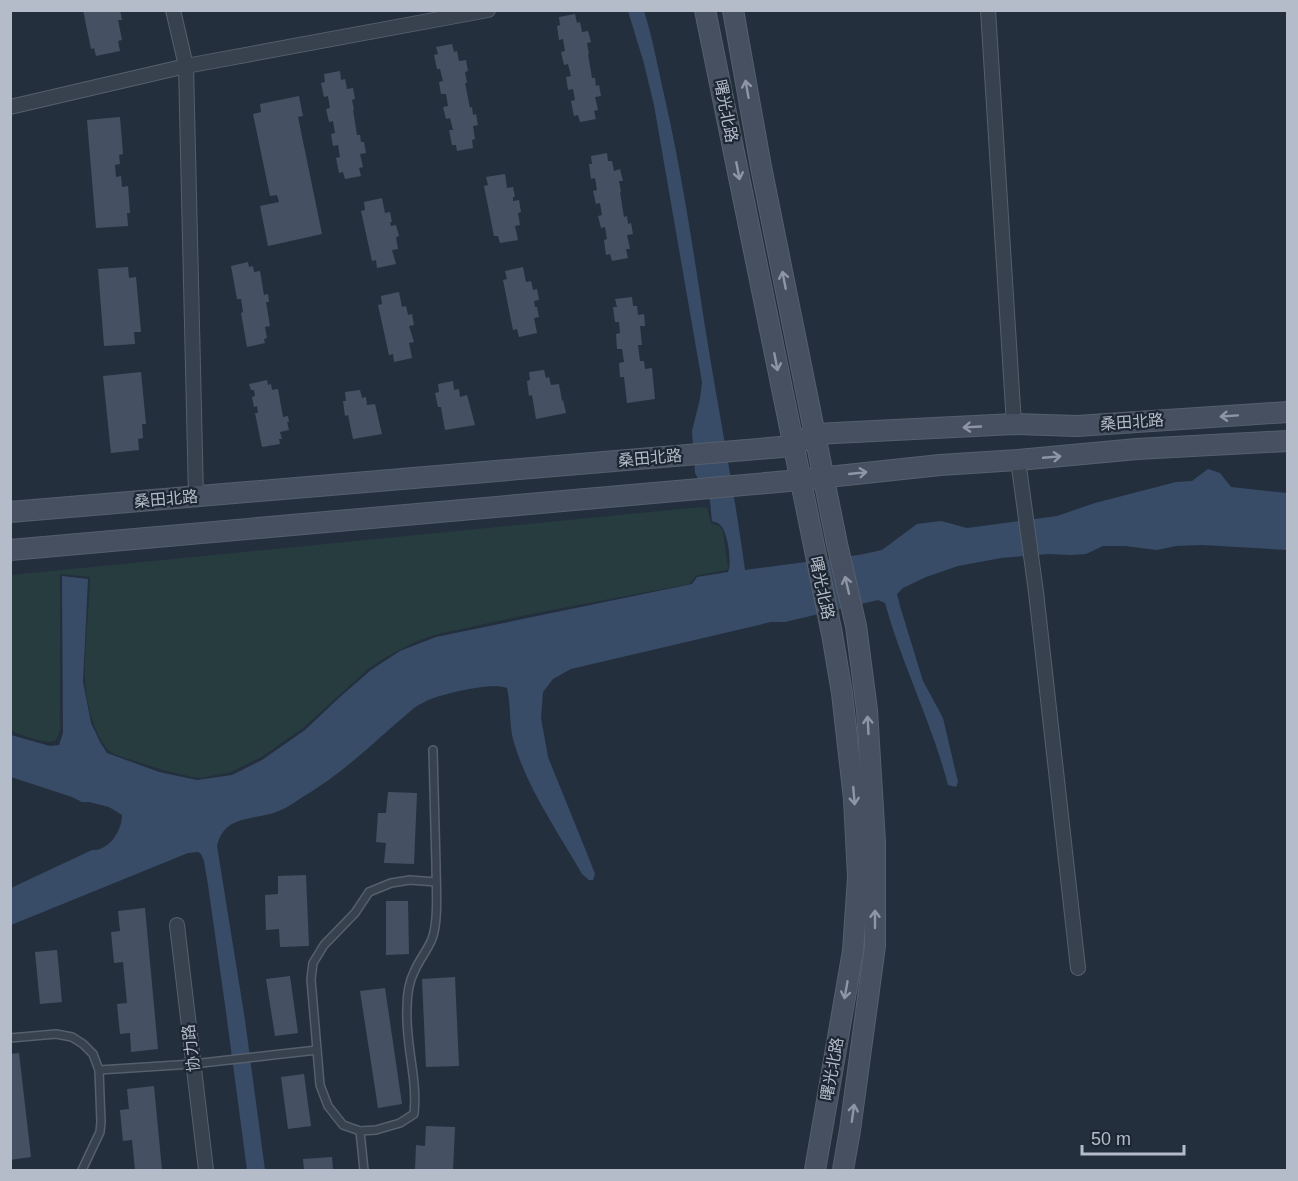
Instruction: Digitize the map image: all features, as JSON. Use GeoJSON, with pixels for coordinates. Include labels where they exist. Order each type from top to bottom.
{"type":"FeatureCollection","features":[{"type":"Feature","properties":{"kind":"main road","name":"曙光北路"},"geometry":{"type":"LineString","coordinates":[[705,10],[832,634],[842,693],[854,799],[858,877],[853,951],[815,1170]]}},
{"type":"Feature","properties":{"kind":"main road","name":"曙光北路"},"geometry":{"type":"LineString","coordinates":[[733,10],[764,179],[837,544],[856,626],[867,710],[875,842],[875,946],[843,1170]]}},
{"type":"Feature","properties":{"kind":"main road","name":"桑田北路"},"geometry":{"type":"LineString","coordinates":[[10,512],[793,446],[815,434],[1014,424],[1077,426],[1287,412]]}},
{"type":"Feature","properties":{"kind":"main road","name":"桑田北路"},"geometry":{"type":"LineString","coordinates":[[10,550],[800,480],[940,465],[1137,449],[1287,441]]}},
{"type":"Feature","properties":{"kind":"street"},"geometry":{"type":"LineString","coordinates":[[173,10],[186,66],[196,497]]}},
{"type":"Feature","properties":{"kind":"street"},"geometry":{"type":"LineString","coordinates":[[10,106],[186,66],[488,10]]}},
{"type":"Feature","properties":{"kind":"street"},"geometry":{"type":"LineString","coordinates":[[988,10],[1014,424]]}},
{"type":"Feature","properties":{"kind":"street"},"geometry":{"type":"LineString","coordinates":[[1018,460],[1036,592],[1078,968]]}},
{"type":"Feature","properties":{"kind":"street","name":"协力路"},"geometry":{"type":"LineString","coordinates":[[177,925],[206,1170]]}},
{"type":"Feature","properties":{"kind":"lane"},"geometry":{"type":"LineString","coordinates":[[433,750],[436,882],[435,920],[432,938],[413,972],[407,1009],[416,1098],[414,1114],[400,1123],[376,1130],[360,1131],[342,1125],[328,1106],[320,1085],[311,979],[313,963],[324,945],[355,913],[369,892],[391,883],[410,880],[436,882]]}},
{"type":"Feature","properties":{"kind":"lane"},"geometry":{"type":"LineString","coordinates":[[10,1038],[56,1034],[72,1037],[93,1054],[99,1070],[100,1132],[80,1170]]}},
{"type":"Feature","properties":{"kind":"lane"},"geometry":{"type":"LineString","coordinates":[[99,1070],[193,1064],[317,1050]]}},
{"type":"Feature","properties":{"kind":"lane"},"geometry":{"type":"LineString","coordinates":[[360,1131],[364,1170]]}},
{"type":"Feature","properties":{"kind":"green space"},"geometry":{"type":"Polygon","coordinates":[[[707,508],[711,523],[719,526],[723,531],[727,570],[696,576],[689,584],[531,614],[419,640],[368,669],[303,728],[263,756],[231,772],[202,778],[163,770],[116,755],[103,743],[93,722],[86,689],[85,654],[90,577],[60,574],[60,730],[56,740],[47,742],[11,731],[11,575],[707,508]]]}},
{"type":"Feature","properties":{"kind":"water"},"geometry":{"type":"Polygon","coordinates":[[[628,11],[644,11],[669,119],[686,208],[745,570],[882,550],[917,524],[941,521],[967,528],[1057,516],[1095,503],[1176,482],[1192,481],[1208,469],[1220,473],[1231,487],[1287,493],[1287,550],[1202,545],[1176,546],[1157,550],[1103,546],[1086,554],[1001,558],[958,566],[903,588],[897,594],[900,606],[923,681],[943,718],[958,782],[956,787],[948,785],[934,739],[885,603],[878,600],[785,622],[771,622],[571,669],[553,679],[543,692],[541,718],[548,757],[595,874],[593,880],[589,880],[582,874],[526,774],[513,739],[507,688],[491,686],[469,689],[420,704],[316,789],[281,810],[234,823],[221,835],[217,846],[245,1020],[265,1170],[247,1170],[208,885],[201,854],[188,853],[11,925],[11,888],[92,850],[104,847],[117,833],[122,815],[109,807],[82,802],[11,777],[11,735],[50,746],[59,745],[63,733],[62,576],[88,579],[83,682],[91,723],[107,753],[159,772],[197,780],[232,775],[262,760],[305,730],[371,670],[400,651],[436,637],[692,584],[697,577],[728,572],[729,555],[726,535],[720,525],[712,521],[710,501],[695,473],[692,431],[702,382],[654,105],[628,11]]]}},
{"type":"Feature","properties":{"kind":"building"},"geometry":{"type":"Polygon","coordinates":[[[83,10],[120,10],[122,20],[118,20],[122,40],[118,41],[120,51],[96,56],[94,48],[91,49],[83,10]]]}},
{"type":"Feature","properties":{"kind":"building"},"geometry":{"type":"Polygon","coordinates":[[[575,14],[582,32],[588,31],[591,42],[587,43],[592,78],[595,78],[596,86],[599,85],[601,96],[595,97],[598,110],[594,111],[596,119],[580,122],[578,115],[574,116],[571,101],[575,100],[573,89],[568,90],[566,77],[571,76],[568,64],[564,65],[561,52],[565,51],[563,39],[559,40],[557,26],[560,25],[559,17],[575,14]]]}},
{"type":"Feature","properties":{"kind":"building"},"geometry":{"type":"Polygon","coordinates":[[[452,44],[454,52],[457,51],[459,61],[466,60],[468,71],[465,72],[467,83],[465,83],[470,108],[472,107],[473,115],[476,114],[478,125],[473,126],[475,139],[472,140],[473,148],[457,151],[456,145],[452,145],[449,130],[453,130],[450,118],[446,119],[443,107],[448,106],[446,94],[441,94],[439,82],[443,81],[434,55],[438,54],[436,47],[452,44]]]}},
{"type":"Feature","properties":{"kind":"building"},"geometry":{"type":"Polygon","coordinates":[[[340,71],[341,80],[345,79],[347,89],[353,88],[355,99],[352,100],[357,135],[360,135],[361,142],[364,142],[366,153],[360,154],[363,167],[359,168],[361,176],[345,179],[343,172],[339,173],[336,158],[340,157],[338,145],[333,146],[331,134],[335,133],[333,121],[329,122],[326,109],[330,108],[328,96],[324,97],[321,83],[325,82],[324,74],[340,71]]]}},
{"type":"Feature","properties":{"kind":"building"},"geometry":{"type":"Polygon","coordinates":[[[299,96],[303,116],[298,117],[322,234],[268,246],[260,206],[279,202],[277,195],[270,196],[253,114],[261,112],[260,104],[299,96]]]}},
{"type":"Feature","properties":{"kind":"building"},"geometry":{"type":"Polygon","coordinates":[[[120,117],[123,154],[119,155],[120,164],[115,165],[116,177],[121,176],[122,187],[128,186],[130,213],[127,213],[128,226],[96,228],[87,120],[120,117]]]}},
{"type":"Feature","properties":{"kind":"building"},"geometry":{"type":"Polygon","coordinates":[[[607,153],[608,161],[612,161],[614,171],[620,169],[623,181],[619,181],[624,217],[627,216],[628,224],[631,223],[633,234],[627,235],[630,249],[626,249],[628,258],[612,261],[610,254],[606,255],[605,227],[601,228],[598,216],[602,215],[600,203],[596,204],[593,191],[597,190],[595,178],[591,179],[589,164],[592,164],[591,156],[607,153]]]}},
{"type":"Feature","properties":{"kind":"building"},"geometry":{"type":"Polygon","coordinates":[[[505,174],[507,188],[513,187],[515,197],[513,201],[519,200],[521,212],[518,213],[520,225],[515,226],[518,240],[500,243],[498,236],[494,236],[484,186],[488,185],[486,177],[505,174]]]}},
{"type":"Feature","properties":{"kind":"building"},"geometry":{"type":"Polygon","coordinates":[[[382,198],[385,213],[390,212],[391,226],[396,225],[399,236],[396,237],[398,249],[392,250],[396,264],[377,268],[376,260],[372,261],[361,211],[365,210],[364,202],[382,198]]]}},
{"type":"Feature","properties":{"kind":"building"},"geometry":{"type":"Polygon","coordinates":[[[248,262],[249,267],[253,266],[254,272],[260,271],[264,295],[268,294],[269,302],[266,302],[270,326],[265,327],[267,338],[264,339],[265,343],[247,347],[241,299],[237,299],[231,266],[248,262]]]}},
{"type":"Feature","properties":{"kind":"building"},"geometry":{"type":"Polygon","coordinates":[[[128,267],[129,278],[136,277],[141,332],[134,332],[135,344],[104,346],[98,269],[128,267]]]}},
{"type":"Feature","properties":{"kind":"building"},"geometry":{"type":"Polygon","coordinates":[[[523,267],[526,282],[531,281],[533,290],[537,289],[539,300],[534,301],[539,317],[534,318],[537,333],[519,337],[517,329],[513,330],[503,280],[507,279],[505,271],[523,267]]]}},
{"type":"Feature","properties":{"kind":"building"},"geometry":{"type":"Polygon","coordinates":[[[399,292],[402,307],[406,306],[408,315],[412,314],[414,325],[409,326],[414,342],[409,343],[412,358],[394,362],[393,354],[389,355],[378,305],[382,304],[381,296],[399,292]]]}},
{"type":"Feature","properties":{"kind":"building"},"geometry":{"type":"Polygon","coordinates":[[[632,297],[633,306],[637,306],[638,315],[644,314],[645,326],[640,326],[642,345],[638,345],[640,361],[644,361],[645,369],[652,368],[655,399],[627,403],[624,377],[620,377],[619,363],[624,362],[622,349],[617,349],[616,334],[620,333],[619,322],[615,322],[613,307],[617,307],[615,299],[632,297]]]}},
{"type":"Feature","properties":{"kind":"building"},"geometry":{"type":"Polygon","coordinates":[[[544,370],[551,385],[559,384],[566,413],[536,419],[527,381],[530,380],[529,372],[544,370]]]}},
{"type":"Feature","properties":{"kind":"building"},"geometry":{"type":"Polygon","coordinates":[[[141,372],[146,424],[142,424],[143,438],[138,439],[139,450],[111,453],[103,376],[141,372]]]}},
{"type":"Feature","properties":{"kind":"building"},"geometry":{"type":"Polygon","coordinates":[[[267,380],[272,390],[278,389],[283,417],[288,416],[289,430],[280,432],[282,439],[279,439],[280,444],[262,447],[255,413],[258,413],[257,406],[254,407],[252,397],[255,396],[254,390],[251,390],[249,384],[267,380]]]}},
{"type":"Feature","properties":{"kind":"building"},"geometry":{"type":"Polygon","coordinates":[[[453,381],[454,390],[459,389],[460,397],[467,395],[475,425],[445,430],[441,407],[438,407],[435,393],[439,392],[438,384],[453,381]]]}},
{"type":"Feature","properties":{"kind":"building"},"geometry":{"type":"Polygon","coordinates":[[[360,390],[362,398],[366,397],[367,405],[375,404],[382,434],[353,439],[348,415],[345,416],[343,401],[346,401],[345,392],[360,390]]]}},
{"type":"Feature","properties":{"kind":"building"},"geometry":{"type":"Polygon","coordinates":[[[388,792],[417,793],[414,864],[384,863],[386,843],[376,842],[378,813],[386,813],[388,792]]]}},
{"type":"Feature","properties":{"kind":"building"},"geometry":{"type":"Polygon","coordinates":[[[306,875],[309,946],[280,947],[279,929],[266,930],[265,895],[278,894],[278,876],[306,875]]]}},
{"type":"Feature","properties":{"kind":"building"},"geometry":{"type":"Polygon","coordinates":[[[386,901],[408,901],[409,954],[386,955],[386,901]]]}},
{"type":"Feature","properties":{"kind":"building"},"geometry":{"type":"Polygon","coordinates":[[[145,908],[158,1049],[131,1052],[130,1033],[120,1034],[117,1004],[127,1003],[123,962],[114,963],[111,932],[120,931],[118,911],[145,908]]]}},
{"type":"Feature","properties":{"kind":"building"},"geometry":{"type":"Polygon","coordinates":[[[57,950],[62,1002],[40,1004],[35,952],[57,950]]]}},
{"type":"Feature","properties":{"kind":"building"},"geometry":{"type":"Polygon","coordinates":[[[290,976],[298,1033],[275,1036],[266,979],[290,976]]]}},
{"type":"Feature","properties":{"kind":"building"},"geometry":{"type":"Polygon","coordinates":[[[455,977],[459,1066],[426,1067],[422,979],[455,977]]]}},
{"type":"Feature","properties":{"kind":"building"},"geometry":{"type":"Polygon","coordinates":[[[385,988],[402,1104],[378,1108],[360,991],[385,988]]]}},
{"type":"Feature","properties":{"kind":"building"},"geometry":{"type":"Polygon","coordinates":[[[19,1053],[31,1157],[10,1160],[10,1054],[19,1053]]]}},
{"type":"Feature","properties":{"kind":"building"},"geometry":{"type":"Polygon","coordinates":[[[304,1074],[311,1126],[288,1129],[281,1077],[304,1074]]]}},
{"type":"Feature","properties":{"kind":"building"},"geometry":{"type":"Polygon","coordinates":[[[154,1086],[162,1170],[135,1170],[132,1140],[123,1141],[120,1110],[129,1109],[127,1089],[154,1086]]]}},
{"type":"Feature","properties":{"kind":"building"},"geometry":{"type":"Polygon","coordinates":[[[426,1126],[455,1127],[453,1170],[415,1170],[416,1145],[425,1146],[426,1126]]]}},
{"type":"Feature","properties":{"kind":"building"},"geometry":{"type":"Polygon","coordinates":[[[332,1157],[333,1170],[304,1170],[303,1159],[332,1157]]]}}]}
